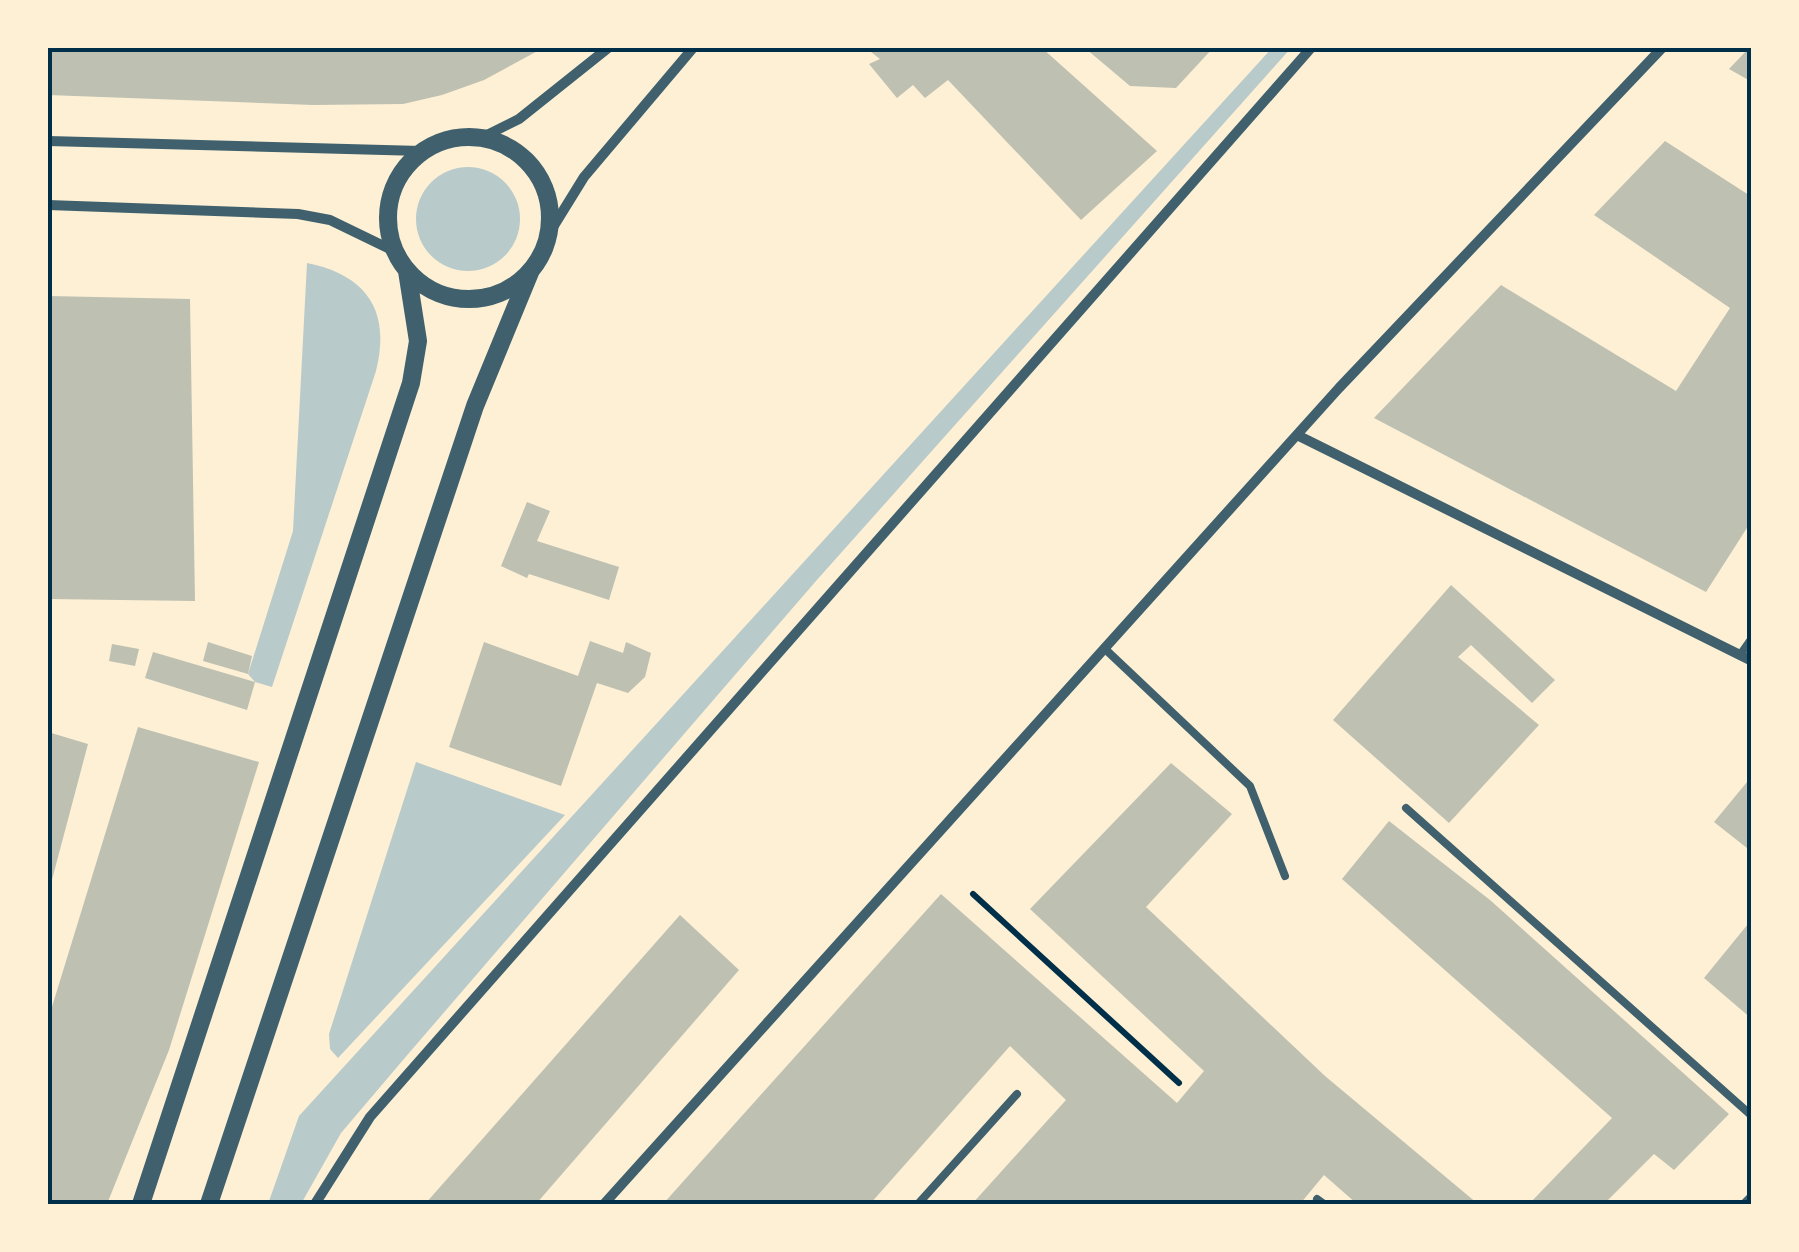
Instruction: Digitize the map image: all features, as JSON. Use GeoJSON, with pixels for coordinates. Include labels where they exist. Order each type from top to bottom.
{"type":"FeatureCollection","features":[{"type":"Feature","properties":{"kind":"street"},"geometry":{"type":"LineString","coordinates":[[483,138],[519,119],[608,48]]}},
{"type":"Feature","properties":{"kind":"street"},"geometry":{"type":"LineString","coordinates":[[210,1204],[474,406],[550,232],[584,177],[693,48]]}},
{"type":"Feature","properties":{"kind":"street"},"geometry":{"type":"LineString","coordinates":[[316,1204],[370,1117],[1311,48]]}},
{"type":"Feature","properties":{"kind":"street"},"geometry":{"type":"LineString","coordinates":[[604,1204],[1297,434],[1662,48]]}},
{"type":"Feature","properties":{"kind":"street"},"geometry":{"type":"LineString","coordinates":[[141,1204],[411,383],[418,340],[406,271],[394,251],[386,224],[390,196],[402,171],[421,151],[451,138],[483,138],[507,146],[528,161],[546,194],[550,232]]}},
{"type":"Feature","properties":{"kind":"street"},"geometry":{"type":"LineString","coordinates":[[48,141],[421,151]]}},
{"type":"Feature","properties":{"kind":"street"},"geometry":{"type":"LineString","coordinates":[[48,205],[298,214],[330,220],[394,251]]}},
{"type":"Feature","properties":{"kind":"street"},"geometry":{"type":"LineString","coordinates":[[406,271],[434,292],[459,299],[499,293],[531,270]]}},
{"type":"Feature","properties":{"kind":"street"},"geometry":{"type":"LineString","coordinates":[[1297,434],[1746,658]]}},
{"type":"Feature","properties":{"kind":"street"},"geometry":{"type":"LineString","coordinates":[[1745,1204],[1752,1197]]}},
{"type":"Feature","properties":{"kind":"lane"},"geometry":{"type":"LineString","coordinates":[[1746,658],[1752,638]]}},
{"type":"Feature","properties":{"kind":"lane"},"geometry":{"type":"LineString","coordinates":[[1104,648],[1250,786],[1284,876]]}},
{"type":"Feature","properties":{"kind":"lane"},"geometry":{"type":"LineString","coordinates":[[1406,808],[1752,1116]]}},
{"type":"Feature","properties":{"kind":"lane"},"geometry":{"type":"LineString","coordinates":[[918,1204],[1017,1094]]}},
{"type":"Feature","properties":{"kind":"path"},"geometry":{"type":"LineString","coordinates":[[973,894],[1179,1083]]}},
{"type":"Feature","properties":{"kind":"shaded area"},"geometry":{"type":"Polygon","coordinates":[[[1272,48],[1291,48],[816,581],[409,1053],[341,1133],[301,1204],[268,1204],[299,1116],[1272,48]]]}},
{"type":"Feature","properties":{"kind":"shaded area"},"geometry":{"type":"Polygon","coordinates":[[[468,167],[488,171],[505,182],[516,199],[520,219],[516,239],[505,256],[488,267],[468,271],[448,267],[431,256],[420,239],[416,219],[420,199],[431,182],[448,171],[468,167]]]}},
{"type":"Feature","properties":{"kind":"shaded area"},"geometry":{"type":"Polygon","coordinates":[[[307,263],[345,276],[370,299],[377,314],[380,350],[272,687],[255,682],[248,674],[293,531],[307,263]]]}},
{"type":"Feature","properties":{"kind":"shaded area"},"geometry":{"type":"Polygon","coordinates":[[[416,762],[565,815],[338,1058],[330,1049],[329,1034],[416,762]]]}},
{"type":"Feature","properties":{"kind":"building"},"geometry":{"type":"Polygon","coordinates":[[[48,48],[543,48],[484,80],[442,95],[403,104],[313,105],[48,95],[48,48]]]}},
{"type":"Feature","properties":{"kind":"building"},"geometry":{"type":"Polygon","coordinates":[[[866,48],[1042,48],[1157,151],[1081,220],[948,80],[925,98],[913,85],[897,98],[869,64],[880,59],[866,48]]]}},
{"type":"Feature","properties":{"kind":"building"},"geometry":{"type":"Polygon","coordinates":[[[1085,48],[1213,48],[1176,88],[1130,86],[1085,48]]]}},
{"type":"Feature","properties":{"kind":"building"},"geometry":{"type":"Polygon","coordinates":[[[1752,48],[1752,82],[1729,69],[1752,48]]]}},
{"type":"Feature","properties":{"kind":"building"},"geometry":{"type":"Polygon","coordinates":[[[1665,141],[1752,197],[1752,520],[1706,592],[1374,418],[1501,285],[1676,391],[1730,308],[1594,215],[1665,141]]]}},
{"type":"Feature","properties":{"kind":"building"},"geometry":{"type":"Polygon","coordinates":[[[48,296],[190,299],[195,601],[48,599],[48,296]]]}},
{"type":"Feature","properties":{"kind":"building"},"geometry":{"type":"Polygon","coordinates":[[[527,502],[550,511],[537,541],[619,567],[609,600],[529,574],[527,578],[501,566],[527,502]]]}},
{"type":"Feature","properties":{"kind":"building"},"geometry":{"type":"Polygon","coordinates":[[[1451,585],[1555,680],[1532,703],[1471,645],[1458,657],[1539,725],[1449,823],[1333,720],[1451,585]]]}},
{"type":"Feature","properties":{"kind":"building"},"geometry":{"type":"Polygon","coordinates":[[[590,641],[623,653],[626,642],[651,653],[645,677],[628,693],[597,683],[561,786],[449,747],[484,642],[578,676],[590,641]]]}},
{"type":"Feature","properties":{"kind":"building"},"geometry":{"type":"Polygon","coordinates":[[[208,642],[252,656],[248,674],[203,661],[208,642]]]}},
{"type":"Feature","properties":{"kind":"building"},"geometry":{"type":"Polygon","coordinates":[[[112,644],[139,649],[135,666],[109,661],[112,644]]]}},
{"type":"Feature","properties":{"kind":"building"},"geometry":{"type":"Polygon","coordinates":[[[153,652],[255,682],[247,710],[145,678],[153,652]]]}},
{"type":"Feature","properties":{"kind":"building"},"geometry":{"type":"Polygon","coordinates":[[[138,727],[259,762],[169,1050],[107,1204],[48,1204],[48,1009],[51,1010],[138,727]]]}},
{"type":"Feature","properties":{"kind":"building"},"geometry":{"type":"Polygon","coordinates":[[[48,732],[88,744],[49,891],[48,891],[48,732]]]}},
{"type":"Feature","properties":{"kind":"building"},"geometry":{"type":"Polygon","coordinates":[[[1171,763],[1232,814],[1146,907],[1325,1076],[1478,1204],[1357,1204],[1324,1175],[1300,1204],[972,1204],[1066,1100],[1010,1046],[870,1204],[663,1204],[941,894],[1177,1103],[1204,1071],[1030,909],[1171,763]]]}},
{"type":"Feature","properties":{"kind":"building"},"geometry":{"type":"Polygon","coordinates":[[[1752,776],[1752,852],[1714,822],[1752,776]]]}},
{"type":"Feature","properties":{"kind":"building"},"geometry":{"type":"Polygon","coordinates":[[[1389,821],[1490,900],[1729,1114],[1674,1170],[1654,1154],[1604,1204],[1529,1204],[1612,1118],[1342,879],[1389,821]]]}},
{"type":"Feature","properties":{"kind":"building"},"geometry":{"type":"Polygon","coordinates":[[[680,915],[739,970],[536,1204],[425,1204],[680,915]]]}},
{"type":"Feature","properties":{"kind":"building"},"geometry":{"type":"Polygon","coordinates":[[[1748,924],[1752,927],[1752,1019],[1704,978],[1748,924]]]}}]}
